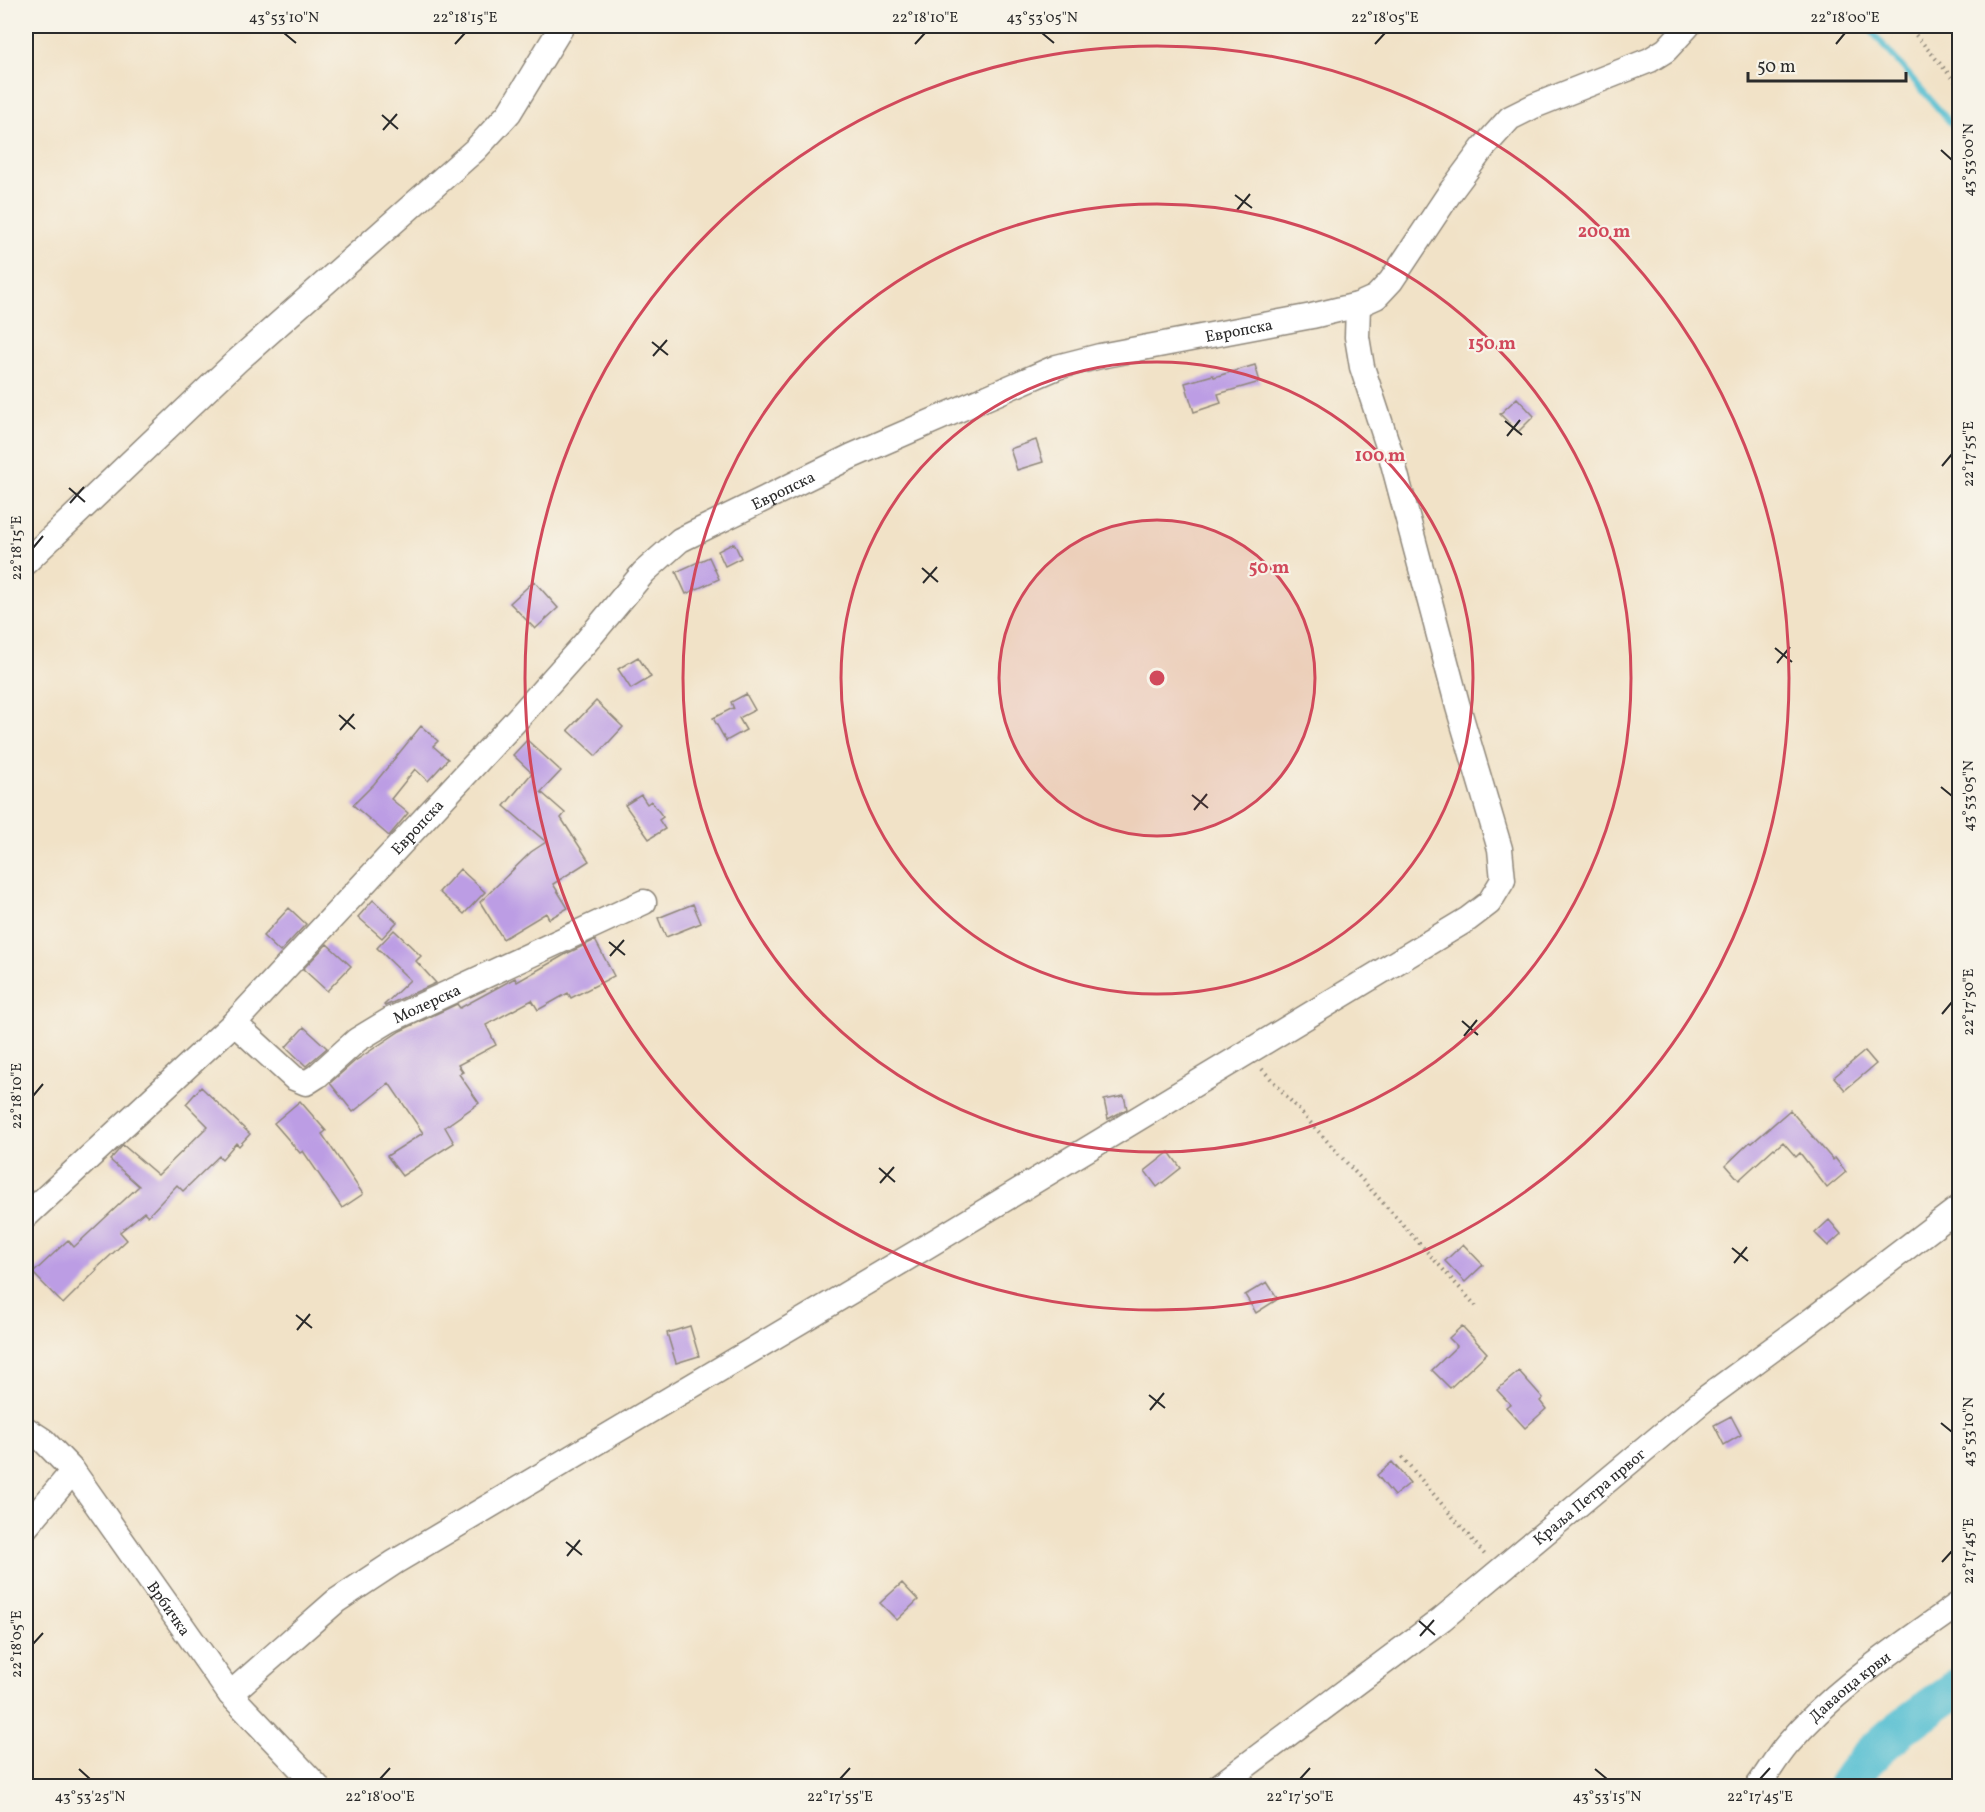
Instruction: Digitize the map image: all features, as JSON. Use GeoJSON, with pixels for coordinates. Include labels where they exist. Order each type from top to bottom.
{"type":"FeatureCollection","features":[{"type":"Feature","properties":{"kind":"street"},"geometry":{"type":"LineString","coordinates":[[26,562],[237,361],[476,149],[509,113],[562,26]]}},
{"type":"Feature","properties":{"kind":"street","name":"Европска"},"geometry":{"type":"LineString","coordinates":[[26,1216],[234,1023],[519,717],[644,572],[680,540],[852,456],[1057,367],[1100,356],[1312,316],[1358,305],[1376,297],[1391,281],[1451,190],[1483,148],[1510,118],[1534,106],[1650,60],[1666,50],[1688,26]]}},
{"type":"Feature","properties":{"kind":"street"},"geometry":{"type":"LineString","coordinates":[[230,1694],[336,1601],[395,1562],[660,1406],[1248,1053],[1468,919],[1489,903],[1503,880],[1500,849],[1458,707],[1390,452],[1362,367],[1358,338],[1358,305]]}},
{"type":"Feature","properties":{"kind":"street","name":"Молерска"},"geometry":{"type":"LineString","coordinates":[[234,1023],[294,1078],[306,1083],[357,1040],[390,1020],[644,902]]}},
{"type":"Feature","properties":{"kind":"street","name":"Краља Петра првог"},"geometry":{"type":"LineString","coordinates":[[1219,1786],[1442,1619],[1706,1398],[1959,1207]]}},
{"type":"Feature","properties":{"kind":"street","name":"Врбичка"},"geometry":{"type":"LineString","coordinates":[[26,1429],[56,1452],[73,1472],[230,1694],[317,1786]]}},
{"type":"Feature","properties":{"kind":"street"},"geometry":{"type":"LineString","coordinates":[[26,1527],[73,1472]]}},
{"type":"Feature","properties":{"kind":"street","name":"Даваоца крви"},"geometry":{"type":"LineString","coordinates":[[1758,1786],[1786,1746],[1854,1679],[1959,1603]]}},
{"type":"Feature","properties":{"kind":"path"},"geometry":{"type":"LineString","coordinates":[[1908,26],[1959,87]]}},
{"type":"Feature","properties":{"kind":"path"},"geometry":{"type":"LineString","coordinates":[[1248,1053],[1476,1306]]}},
{"type":"Feature","properties":{"kind":"path"},"geometry":{"type":"LineString","coordinates":[[1402,1457],[1499,1572]]}},
{"type":"Feature","properties":{"kind":"building"},"geometry":{"type":"Polygon","coordinates":[[[1255,365],[1260,382],[1218,394],[1221,403],[1194,412],[1185,383],[1255,365]]]}},
{"type":"Feature","properties":{"kind":"building"},"geometry":{"type":"Polygon","coordinates":[[[1517,398],[1534,416],[1518,432],[1500,414],[1517,398]]]}},
{"type":"Feature","properties":{"kind":"building"},"geometry":{"type":"Polygon","coordinates":[[[1036,440],[1043,462],[1017,470],[1010,449],[1036,440]]]}},
{"type":"Feature","properties":{"kind":"building"},"geometry":{"type":"Polygon","coordinates":[[[734,543],[741,558],[725,566],[718,551],[734,543]]]}},
{"type":"Feature","properties":{"kind":"building"},"geometry":{"type":"Polygon","coordinates":[[[709,557],[719,579],[686,594],[676,572],[709,557]]]}},
{"type":"Feature","properties":{"kind":"building"},"geometry":{"type":"Polygon","coordinates":[[[534,581],[558,608],[535,629],[510,603],[534,581]]]}},
{"type":"Feature","properties":{"kind":"building"},"geometry":{"type":"Polygon","coordinates":[[[638,657],[651,677],[631,689],[618,669],[638,657]]]}},
{"type":"Feature","properties":{"kind":"building"},"geometry":{"type":"Polygon","coordinates":[[[746,694],[755,710],[739,718],[746,730],[726,741],[713,718],[734,709],[731,702],[746,694]]]}},
{"type":"Feature","properties":{"kind":"building"},"geometry":{"type":"Polygon","coordinates":[[[596,701],[623,727],[596,756],[568,730],[596,701]]]}},
{"type":"Feature","properties":{"kind":"building"},"geometry":{"type":"Polygon","coordinates":[[[421,726],[438,741],[433,746],[448,759],[428,781],[415,769],[391,799],[408,813],[389,836],[353,805],[374,784],[421,726]]]}},
{"type":"Feature","properties":{"kind":"building"},"geometry":{"type":"Polygon","coordinates":[[[527,740],[561,771],[541,792],[565,813],[561,818],[589,861],[553,884],[568,908],[549,919],[546,913],[503,939],[480,902],[531,852],[546,842],[504,806],[532,773],[513,755],[527,740]]]}},
{"type":"Feature","properties":{"kind":"building"},"geometry":{"type":"Polygon","coordinates":[[[641,795],[647,804],[651,801],[663,817],[659,820],[665,829],[649,839],[625,805],[641,795]]]}},
{"type":"Feature","properties":{"kind":"building"},"geometry":{"type":"Polygon","coordinates":[[[460,869],[485,892],[464,914],[439,892],[460,869]]]}},
{"type":"Feature","properties":{"kind":"building"},"geometry":{"type":"Polygon","coordinates":[[[373,900],[397,922],[382,938],[358,917],[373,900]]]}},
{"type":"Feature","properties":{"kind":"building"},"geometry":{"type":"Polygon","coordinates":[[[693,904],[701,923],[666,937],[658,918],[693,904]]]}},
{"type":"Feature","properties":{"kind":"building"},"geometry":{"type":"Polygon","coordinates":[[[289,908],[306,924],[280,952],[263,936],[289,908]]]}},
{"type":"Feature","properties":{"kind":"building"},"geometry":{"type":"Polygon","coordinates":[[[394,930],[421,956],[416,961],[436,983],[385,1006],[410,980],[377,948],[394,930]]]}},
{"type":"Feature","properties":{"kind":"building"},"geometry":{"type":"Polygon","coordinates":[[[595,940],[614,976],[571,998],[568,993],[538,1010],[532,1000],[486,1025],[496,1045],[458,1065],[463,1072],[459,1074],[479,1103],[445,1127],[454,1143],[402,1176],[387,1156],[423,1133],[389,1083],[353,1112],[330,1083],[355,1061],[400,1031],[457,1004],[460,1008],[515,978],[517,982],[595,940]]]}},
{"type":"Feature","properties":{"kind":"building"},"geometry":{"type":"Polygon","coordinates":[[[327,944],[351,966],[327,991],[303,969],[327,944]]]}},
{"type":"Feature","properties":{"kind":"building"},"geometry":{"type":"Polygon","coordinates":[[[304,1027],[327,1048],[306,1066],[286,1047],[304,1027]]]}},
{"type":"Feature","properties":{"kind":"building"},"geometry":{"type":"Polygon","coordinates":[[[1865,1051],[1876,1064],[1845,1090],[1834,1077],[1865,1051]]]}},
{"type":"Feature","properties":{"kind":"building"},"geometry":{"type":"Polygon","coordinates":[[[201,1087],[250,1134],[239,1146],[236,1143],[222,1159],[219,1156],[183,1191],[177,1185],[148,1216],[144,1212],[120,1232],[127,1240],[63,1304],[33,1273],[68,1240],[74,1247],[139,1186],[110,1160],[123,1145],[158,1175],[208,1126],[186,1104],[201,1087]]]}},
{"type":"Feature","properties":{"kind":"building"},"geometry":{"type":"Polygon","coordinates":[[[1124,1096],[1127,1109],[1108,1119],[1104,1100],[1124,1096]]]}},
{"type":"Feature","properties":{"kind":"building"},"geometry":{"type":"Polygon","coordinates":[[[300,1101],[326,1131],[322,1134],[363,1194],[342,1208],[303,1151],[300,1153],[274,1123],[300,1101]]]}},
{"type":"Feature","properties":{"kind":"building"},"geometry":{"type":"Polygon","coordinates":[[[1790,1110],[1846,1172],[1827,1188],[1800,1153],[1796,1157],[1783,1142],[1739,1180],[1726,1165],[1750,1142],[1752,1143],[1790,1110]]]}},
{"type":"Feature","properties":{"kind":"building"},"geometry":{"type":"Polygon","coordinates":[[[1169,1152],[1181,1168],[1157,1187],[1145,1171],[1169,1152]]]}},
{"type":"Feature","properties":{"kind":"building"},"geometry":{"type":"Polygon","coordinates":[[[1829,1220],[1841,1234],[1828,1246],[1815,1233],[1829,1220]]]}},
{"type":"Feature","properties":{"kind":"building"},"geometry":{"type":"Polygon","coordinates":[[[1463,1244],[1483,1265],[1465,1282],[1445,1261],[1463,1244]]]}},
{"type":"Feature","properties":{"kind":"building"},"geometry":{"type":"Polygon","coordinates":[[[1267,1282],[1278,1299],[1256,1313],[1245,1295],[1267,1282]]]}},
{"type":"Feature","properties":{"kind":"building"},"geometry":{"type":"Polygon","coordinates":[[[690,1326],[699,1356],[676,1363],[667,1333],[690,1326]]]}},
{"type":"Feature","properties":{"kind":"building"},"geometry":{"type":"Polygon","coordinates":[[[1462,1326],[1487,1353],[1450,1388],[1432,1370],[1457,1346],[1449,1338],[1462,1326]]]}},
{"type":"Feature","properties":{"kind":"building"},"geometry":{"type":"Polygon","coordinates":[[[1519,1371],[1543,1398],[1540,1401],[1546,1409],[1525,1428],[1506,1407],[1510,1404],[1497,1390],[1519,1371]]]}},
{"type":"Feature","properties":{"kind":"building"},"geometry":{"type":"Polygon","coordinates":[[[1731,1416],[1741,1435],[1724,1445],[1714,1425],[1731,1416]]]}},
{"type":"Feature","properties":{"kind":"building"},"geometry":{"type":"Polygon","coordinates":[[[1392,1462],[1410,1483],[1394,1496],[1377,1475],[1392,1462]]]}},
{"type":"Feature","properties":{"kind":"building"},"geometry":{"type":"Polygon","coordinates":[[[902,1583],[918,1600],[897,1620],[880,1603],[902,1583]]]}},
{"type":"Feature","properties":{"kind":"waterway"},"geometry":{"type":"LineString","coordinates":[[1867,26],[1960,134]]}},
{"type":"Feature","properties":{"kind":"waterway"},"geometry":{"type":"LineString","coordinates":[[1846,1786],[1869,1757],[1883,1744],[1913,1719],[1960,1686]]}}]}
